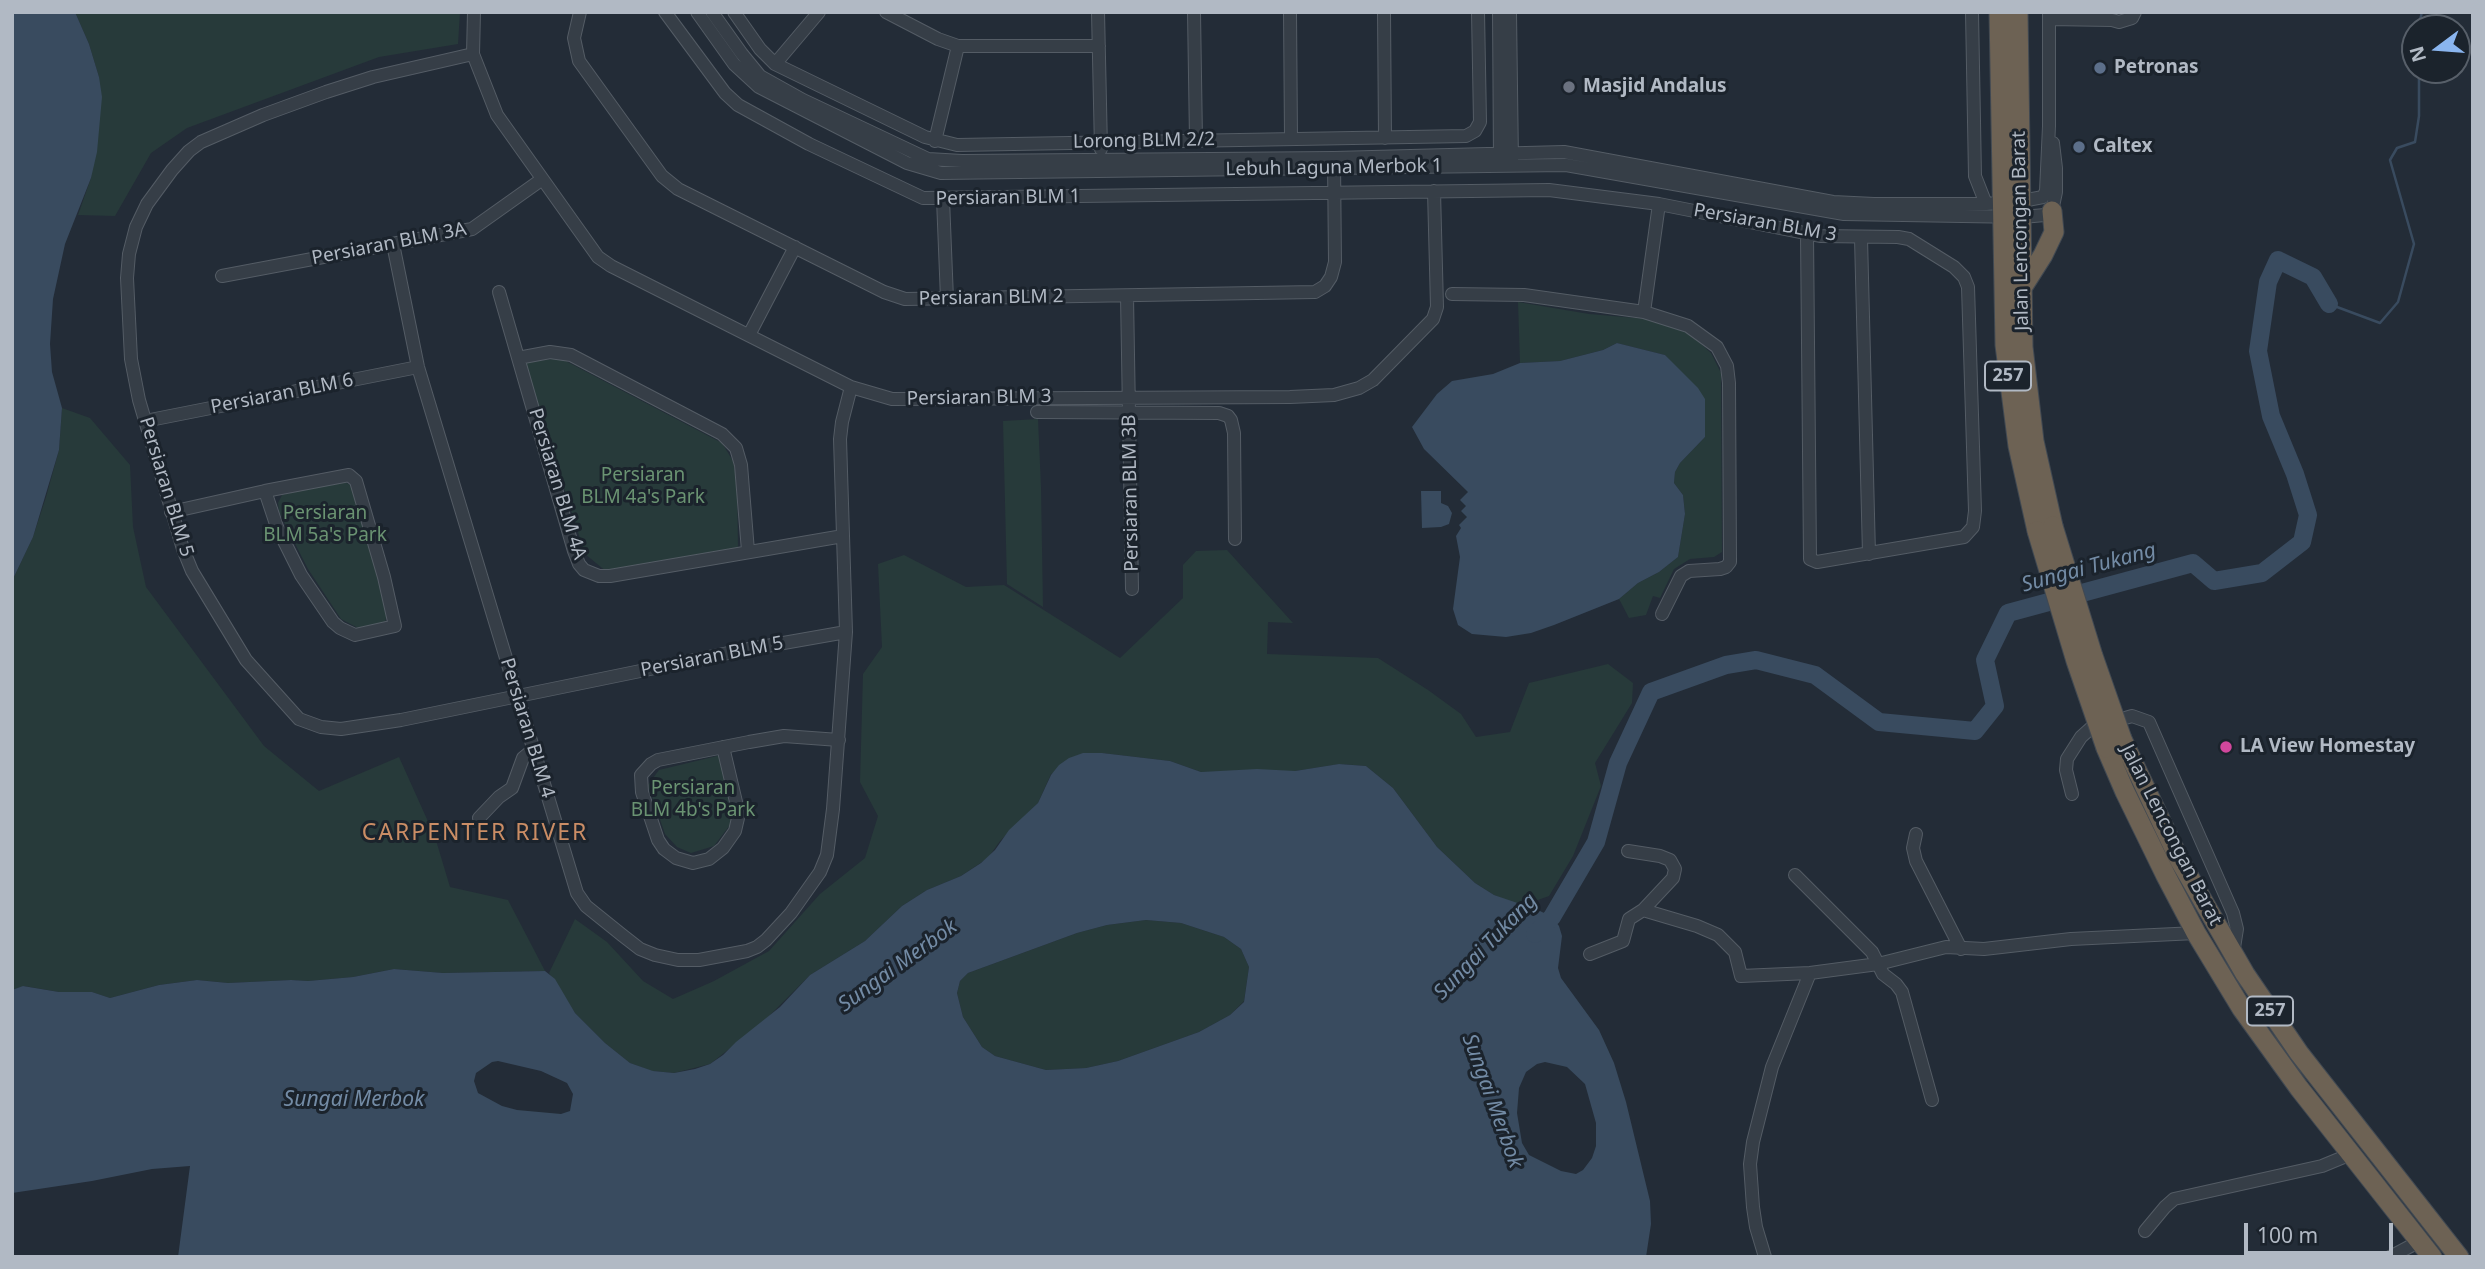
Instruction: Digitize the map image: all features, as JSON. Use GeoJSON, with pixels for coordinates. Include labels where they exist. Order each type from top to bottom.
{"type":"FeatureCollection","features":[{"type":"Feature","properties":{"kind":"highway","name":"Jalan Lencongan Barat"},"geometry":{"type":"LineString","coordinates":[[1998,12],[1996,208],[2009,388],[2021,464],[2084,631],[2129,802],[2196,933],[2260,1035],[2432,1257]]}},
{"type":"Feature","properties":{"kind":"highway","name":"Jalan Lencongan Barat"},"geometry":{"type":"LineString","coordinates":[[2018,12],[2023,347],[2045,529]]}},
{"type":"Feature","properties":{"kind":"highway"},"geometry":{"type":"LineString","coordinates":[[2022,288],[2054,232],[2052,211]]}},
{"type":"Feature","properties":{"kind":"highway","name":"Jalan Lencongan Barat"},"geometry":{"type":"LineString","coordinates":[[2114,743],[2233,954],[2299,1053],[2459,1257]]}},
{"type":"Feature","properties":{"kind":"street","name":"Persiaran BLM 3"},"geometry":{"type":"LineString","coordinates":[[474,12],[473,54],[497,115],[591,249],[605,262],[851,387],[900,400],[1321,396],[1345,393],[1366,384],[1433,319],[1437,307],[1434,191]]}},
{"type":"Feature","properties":{"kind":"street","name":"Persiaran BLM 2"},"geometry":{"type":"LineString","coordinates":[[580,12],[574,38],[579,61],[656,170],[678,188],[896,296],[947,299],[1309,293],[1320,290],[1331,276],[1335,262],[1334,163]]}},
{"type":"Feature","properties":{"kind":"street","name":"Persiaran BLM 1"},"geometry":{"type":"LineString","coordinates":[[665,12],[725,93],[738,105],[809,144],[916,196],[943,199],[1335,193]]}},
{"type":"Feature","properties":{"kind":"street","name":"Lebuh Laguna Merbok 1"},"geometry":{"type":"LineString","coordinates":[[697,12],[734,64],[759,87],[918,168],[953,173],[1101,165]]}},
{"type":"Feature","properties":{"kind":"street","name":"Lebuh Laguna Merbok 1"},"geometry":{"type":"LineString","coordinates":[[712,12],[760,76],[803,100],[920,156],[950,161],[1101,165],[1334,163],[1506,160],[1575,153],[1833,202],[1963,204],[1996,208]]}},
{"type":"Feature","properties":{"kind":"street","name":"Lorong BLM 2/2"},"geometry":{"type":"LineString","coordinates":[[734,12],[761,50],[775,64],[935,141],[957,145],[1461,137],[1475,131],[1480,116],[1478,12]]}},
{"type":"Feature","properties":{"kind":"street"},"geometry":{"type":"LineString","coordinates":[[775,64],[819,12]]}},
{"type":"Feature","properties":{"kind":"street"},"geometry":{"type":"LineString","coordinates":[[886,12],[958,47],[1099,46]]}},
{"type":"Feature","properties":{"kind":"street"},"geometry":{"type":"LineString","coordinates":[[1098,12],[1101,165]]}},
{"type":"Feature","properties":{"kind":"street"},"geometry":{"type":"LineString","coordinates":[[1194,12],[1196,140]]}},
{"type":"Feature","properties":{"kind":"street"},"geometry":{"type":"LineString","coordinates":[[1290,12],[1291,138]]}},
{"type":"Feature","properties":{"kind":"street"},"geometry":{"type":"LineString","coordinates":[[1384,12],[1385,138]]}},
{"type":"Feature","properties":{"kind":"street"},"geometry":{"type":"LineString","coordinates":[[1499,12],[1506,160]]}},
{"type":"Feature","properties":{"kind":"street"},"geometry":{"type":"LineString","coordinates":[[1506,160],[1510,12]]}},
{"type":"Feature","properties":{"kind":"street"},"geometry":{"type":"LineString","coordinates":[[1963,204],[1975,176],[1972,12]]}},
{"type":"Feature","properties":{"kind":"street"},"geometry":{"type":"LineString","coordinates":[[2022,209],[2043,197],[2046,191],[2049,16],[2116,16],[2119,22],[2132,19],[2135,12]]}},
{"type":"Feature","properties":{"kind":"street"},"geometry":{"type":"LineString","coordinates":[[935,141],[958,47]]}},
{"type":"Feature","properties":{"kind":"street","name":"Persiaran BLM 5"},"geometry":{"type":"LineString","coordinates":[[473,54],[373,77],[286,106],[201,142],[178,163],[146,204],[136,228],[127,278],[131,359],[145,421],[171,512],[192,571],[237,646],[257,673],[299,719],[321,727],[357,728],[846,632]]}},
{"type":"Feature","properties":{"kind":"street"},"geometry":{"type":"LineString","coordinates":[[2049,126],[2056,168],[2056,192],[2052,211]]}},
{"type":"Feature","properties":{"kind":"street","name":"Lebuh Laguna Merbok 1"},"geometry":{"type":"LineString","coordinates":[[1506,160],[1574,165],[1844,214],[1996,208],[2022,209],[2045,215],[2052,211]]}},
{"type":"Feature","properties":{"kind":"street"},"geometry":{"type":"LineString","coordinates":[[1975,176],[1996,208]]}},
{"type":"Feature","properties":{"kind":"street","name":"Persiaran BLM 3A"},"geometry":{"type":"LineString","coordinates":[[222,276],[472,229],[541,180]]}},
{"type":"Feature","properties":{"kind":"street","name":"Persiaran BLM 3"},"geometry":{"type":"LineString","coordinates":[[1335,193],[1549,190],[1659,204],[1807,234],[1909,239],[1954,267],[1967,282],[1975,520],[1970,532],[1964,537],[1817,562],[1810,559],[1807,234]]}},
{"type":"Feature","properties":{"kind":"street"},"geometry":{"type":"LineString","coordinates":[[943,199],[947,299]]}},
{"type":"Feature","properties":{"kind":"street"},"geometry":{"type":"LineString","coordinates":[[1644,312],[1659,204]]}},
{"type":"Feature","properties":{"kind":"street"},"geometry":{"type":"LineString","coordinates":[[1861,238],[1869,554]]}},
{"type":"Feature","properties":{"kind":"street","name":"Persiaran BLM 4"},"geometry":{"type":"LineString","coordinates":[[393,244],[418,367],[458,506],[581,900],[640,948],[678,960],[730,955],[757,947],[791,913],[820,872],[827,855],[839,740],[846,632],[840,439],[851,387]]}},
{"type":"Feature","properties":{"kind":"street"},"geometry":{"type":"LineString","coordinates":[[749,335],[795,247]]}},
{"type":"Feature","properties":{"kind":"street","name":"Persiaran BLM 4A"},"geometry":{"type":"LineString","coordinates":[[499,292],[577,558],[584,570],[599,576],[610,576],[844,536]]}},
{"type":"Feature","properties":{"kind":"street"},"geometry":{"type":"LineString","coordinates":[[1452,294],[1524,295],[1644,312],[1681,323],[1717,347],[1727,366],[1729,383],[1730,562],[1727,567],[1689,571],[1681,576],[1662,614]]}},
{"type":"Feature","properties":{"kind":"street","name":"Persiaran BLM 3B"},"geometry":{"type":"LineString","coordinates":[[1128,296],[1132,589]]}},
{"type":"Feature","properties":{"kind":"street"},"geometry":{"type":"LineString","coordinates":[[518,358],[550,352],[571,355],[722,434],[736,448],[741,465],[748,551]]}},
{"type":"Feature","properties":{"kind":"street","name":"Persiaran BLM 6"},"geometry":{"type":"LineString","coordinates":[[145,421],[418,367]]}},
{"type":"Feature","properties":{"kind":"street"},"geometry":{"type":"LineString","coordinates":[[1037,412],[1219,413],[1228,416],[1234,433],[1235,539]]}},
{"type":"Feature","properties":{"kind":"street"},"geometry":{"type":"LineString","coordinates":[[171,512],[265,491],[341,476],[352,477],[356,481],[384,576],[395,626],[355,635],[333,622],[295,563],[273,520],[265,491]]}},
{"type":"Feature","properties":{"kind":"street"},"geometry":{"type":"LineString","coordinates":[[2072,794],[2066,770],[2067,759],[2081,737],[2091,728],[2132,716],[2149,722],[2233,912],[2238,929],[2233,954]]}},
{"type":"Feature","properties":{"kind":"street"},"geometry":{"type":"LineString","coordinates":[[723,747],[737,806],[735,831],[723,848],[709,859],[693,863],[685,861],[669,854],[658,840],[642,792],[641,775],[644,770],[658,760],[723,747],[784,736],[839,740]]}},
{"type":"Feature","properties":{"kind":"street"},"geometry":{"type":"LineString","coordinates":[[479,818],[512,788],[523,758],[534,749]]}},
{"type":"Feature","properties":{"kind":"street"},"geometry":{"type":"LineString","coordinates":[[1916,834],[1913,848],[1916,861],[1961,949]]}},
{"type":"Feature","properties":{"kind":"street"},"geometry":{"type":"LineString","coordinates":[[1590,954],[1620,944],[1625,939],[1629,919],[1643,910],[1673,878],[1675,869],[1670,860],[1628,851]]}},
{"type":"Feature","properties":{"kind":"street"},"geometry":{"type":"LineString","coordinates":[[1795,874],[1872,952],[1883,975],[1896,984],[1906,1002],[1932,1100]]}},
{"type":"Feature","properties":{"kind":"street"},"geometry":{"type":"LineString","coordinates":[[1643,910],[1718,935],[1735,952],[1741,976],[1810,973],[1878,964],[1946,947],[1984,949],[2071,939],[2196,933]]}},
{"type":"Feature","properties":{"kind":"street"},"geometry":{"type":"LineString","coordinates":[[1765,1257],[1758,1235],[1750,1181],[1753,1142],[1772,1066],[1810,973]]}},
{"type":"Feature","properties":{"kind":"street"},"geometry":{"type":"LineString","coordinates":[[2145,1231],[2174,1199],[2322,1166],[2351,1154]]}},
{"type":"Feature","properties":{"kind":"street"},"geometry":{"type":"LineString","coordinates":[[2390,1257],[2420,1241]]}},
{"type":"Feature","properties":{"kind":"green space"},"geometry":{"type":"Polygon","coordinates":[[[75,12],[460,12],[458,44],[379,57],[187,128],[151,153],[115,216],[78,215],[91,178],[99,77],[75,12]]]}},
{"type":"Feature","properties":{"kind":"green space"},"geometry":{"type":"Polygon","coordinates":[[[1518,302],[1589,314],[1648,319],[1690,334],[1711,353],[1721,373],[1722,552],[1714,557],[1690,559],[1674,569],[1660,598],[1653,596],[1646,615],[1629,618],[1619,599],[1678,557],[1685,514],[1683,495],[1674,483],[1675,472],[1705,437],[1678,370],[1665,355],[1617,343],[1603,350],[1560,361],[1520,363],[1518,302]]]}},
{"type":"Feature","properties":{"kind":"green space","name":"Persiaran BLM 4a's Park"},"geometry":{"type":"Polygon","coordinates":[[[560,358],[722,443],[733,461],[737,478],[738,548],[607,572],[585,554],[524,363],[560,358]]]}},
{"type":"Feature","properties":{"kind":"green space"},"geometry":{"type":"Polygon","coordinates":[[[62,408],[90,418],[130,465],[133,527],[146,587],[264,746],[319,791],[399,757],[435,837],[450,887],[508,900],[545,971],[443,973],[394,969],[353,977],[308,981],[228,983],[197,980],[159,985],[110,998],[92,992],[59,992],[24,986],[12,990],[12,581],[33,537],[46,497],[59,450],[62,408]]]}},
{"type":"Feature","properties":{"kind":"green space"},"geometry":{"type":"Polygon","coordinates":[[[1038,419],[1043,607],[1007,584],[1003,421],[1038,419]]]}},
{"type":"Feature","properties":{"kind":"green space","name":"Persiaran BLM 5a's Park"},"geometry":{"type":"Polygon","coordinates":[[[342,481],[353,486],[387,610],[385,624],[358,628],[341,619],[308,569],[279,512],[278,503],[282,495],[342,481]]]}},
{"type":"Feature","properties":{"kind":"green space"},"geometry":{"type":"Polygon","coordinates":[[[1227,550],[1293,623],[1268,622],[1267,654],[1378,658],[1461,714],[1476,737],[1510,732],[1529,683],[1608,664],[1633,683],[1632,703],[1595,763],[1601,786],[1573,856],[1549,896],[1521,906],[1494,895],[1475,883],[1437,847],[1393,788],[1366,766],[1340,764],[1295,771],[1201,772],[1170,761],[1102,753],[1051,774],[1038,803],[1000,841],[988,858],[961,876],[927,890],[902,906],[865,941],[810,975],[761,1024],[710,1064],[674,1073],[652,1071],[630,1063],[575,1013],[549,973],[575,919],[607,942],[643,981],[673,999],[714,981],[769,951],[820,894],[865,858],[878,816],[860,782],[863,674],[882,647],[878,564],[904,555],[966,587],[1004,585],[1120,658],[1183,598],[1183,565],[1196,551],[1227,550]]]}},
{"type":"Feature","properties":{"kind":"green space","name":"Persiaran BLM 4b's Park"},"geometry":{"type":"Polygon","coordinates":[[[721,755],[732,802],[733,821],[714,846],[691,853],[677,847],[665,834],[648,785],[659,770],[721,755]]]}},
{"type":"Feature","properties":{"kind":"green space"},"geometry":{"type":"Polygon","coordinates":[[[1146,920],[1181,923],[1224,937],[1241,949],[1249,967],[1244,1001],[1230,1015],[1199,1032],[1118,1061],[1086,1068],[1046,1070],[995,1056],[982,1047],[963,1017],[957,993],[960,981],[968,973],[1077,933],[1107,925],[1146,920]]]}},
{"type":"Feature","properties":{"kind":"water"},"geometry":{"type":"Polygon","coordinates":[[[12,12],[75,12],[89,44],[102,97],[97,152],[91,178],[65,244],[53,299],[50,344],[52,372],[62,408],[59,450],[33,537],[12,581],[12,12]]]}},
{"type":"Feature","properties":{"kind":"water"},"geometry":{"type":"Polygon","coordinates":[[[1617,343],[1665,355],[1698,388],[1705,399],[1705,437],[1675,472],[1674,483],[1683,495],[1685,514],[1678,557],[1619,599],[1554,625],[1531,633],[1506,637],[1472,634],[1458,625],[1453,609],[1460,557],[1456,536],[1461,528],[1459,525],[1467,517],[1461,511],[1466,506],[1460,500],[1468,492],[1424,449],[1412,427],[1437,394],[1452,381],[1493,374],[1520,363],[1560,361],[1603,350],[1617,343]]]}},
{"type":"Feature","properties":{"kind":"water"},"geometry":{"type":"Polygon","coordinates":[[[1421,491],[1441,491],[1441,503],[1448,506],[1452,513],[1449,524],[1422,528],[1421,491]]]}},
{"type":"Feature","properties":{"kind":"water","name":"Sungai Merbok"},"geometry":{"type":"Polygon","coordinates":[[[1083,753],[1102,753],[1170,761],[1201,772],[1257,769],[1295,771],[1339,764],[1366,766],[1393,788],[1437,847],[1475,883],[1494,895],[1552,917],[1562,936],[1558,968],[1561,978],[1599,1030],[1614,1063],[1626,1102],[1650,1201],[1651,1224],[1646,1257],[178,1257],[190,1166],[152,1169],[12,1193],[12,990],[23,986],[59,992],[92,992],[110,998],[159,985],[197,980],[228,983],[308,981],[353,977],[394,969],[443,973],[545,971],[555,979],[575,1013],[630,1063],[653,1071],[674,1073],[695,1069],[710,1064],[723,1055],[780,1007],[810,975],[865,941],[902,906],[927,890],[961,876],[981,863],[995,850],[1009,830],[1038,803],[1051,775],[1069,758],[1083,753]],[[1146,920],[1107,925],[1077,933],[968,973],[960,981],[957,993],[963,1017],[982,1047],[995,1056],[1046,1070],[1086,1068],[1118,1061],[1199,1032],[1230,1015],[1244,1002],[1249,967],[1241,949],[1224,937],[1181,923],[1146,920]],[[492,1062],[476,1073],[474,1081],[478,1093],[502,1106],[517,1110],[561,1114],[570,1111],[573,1094],[567,1083],[541,1071],[492,1062]],[[1545,1062],[1526,1072],[1519,1088],[1517,1113],[1522,1143],[1529,1155],[1561,1171],[1576,1174],[1583,1170],[1592,1158],[1596,1146],[1596,1123],[1585,1084],[1567,1067],[1545,1062]]]}},
{"type":"Feature","properties":{"kind":"waterway"},"geometry":{"type":"LineString","coordinates":[[2329,304],[2380,323],[2398,302],[2414,244],[2390,160],[2397,148],[2415,142],[2419,116],[2419,84]]}},
{"type":"Feature","properties":{"kind":"waterway","name":"Sungai Tukang"},"geometry":{"type":"LineString","coordinates":[[1535,934],[1552,917],[1596,842],[1618,763],[1651,692],[1726,665],[1756,660],[1815,675],[1879,722],[1975,731],[1995,706],[1985,660],[2008,613],[2193,563],[2214,581],[2262,573],[2302,542],[2308,515],[2295,474],[2271,416],[2258,351],[2268,282],[2278,260],[2313,277],[2329,304]]}},
{"type":"Feature","properties":{"kind":"place","name":"Petronas"},"geometry":{"type":"Point","coordinates":[2100,68]}},
{"type":"Feature","properties":{"kind":"place","name":"Masjid Andalus"},"geometry":{"type":"Point","coordinates":[1569,87]}},
{"type":"Feature","properties":{"kind":"place","name":"Caltex"},"geometry":{"type":"Point","coordinates":[2079,147]}},
{"type":"Feature","properties":{"kind":"place","name":"LA View Homestay"},"geometry":{"type":"Point","coordinates":[2226,747]}},
{"type":"Feature","properties":{"kind":"district","name":"CARPENTER RIVER"},"geometry":{"type":"Point","coordinates":[475,833]}}]}
